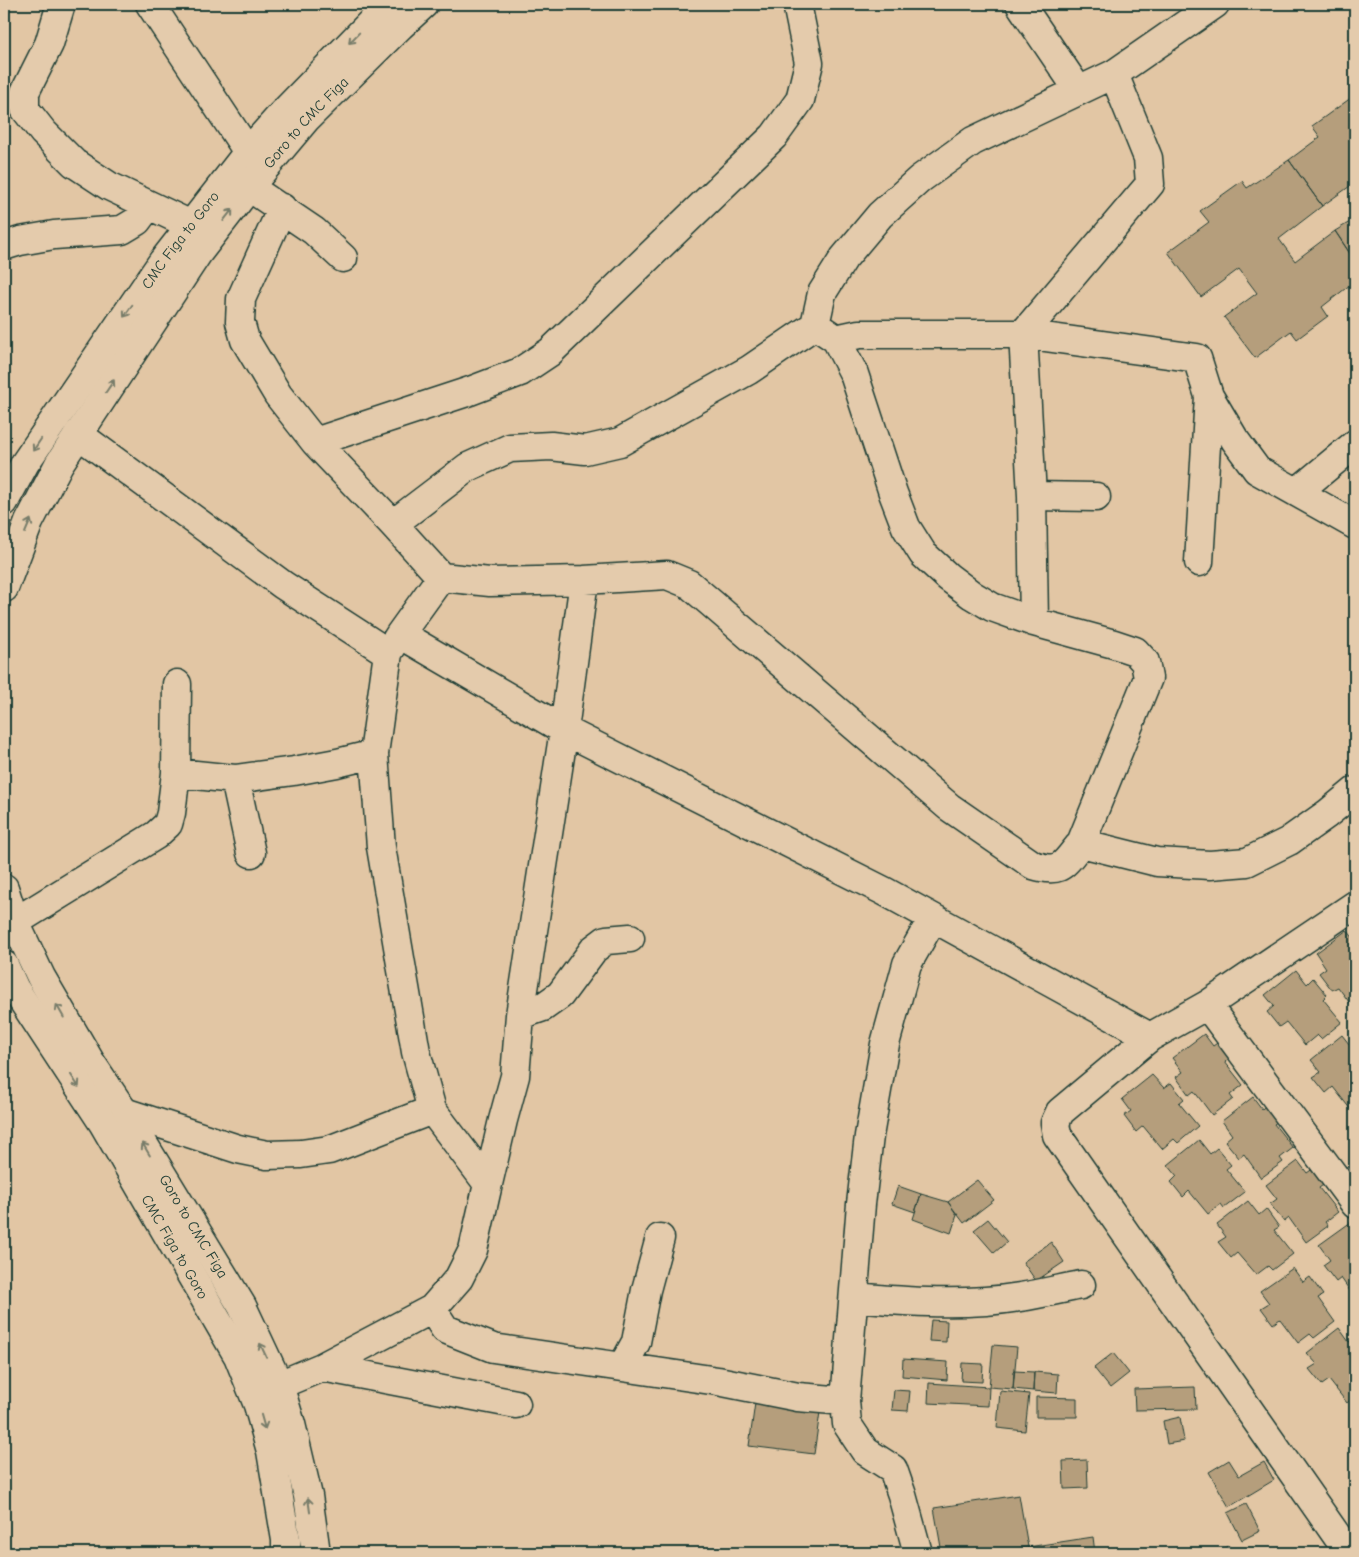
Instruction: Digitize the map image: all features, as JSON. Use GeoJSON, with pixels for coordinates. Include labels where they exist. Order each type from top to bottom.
{"type":"FeatureCollection","features":[{"type":"Feature","properties":{"kind":"street"},"geometry":{"type":"LineString","coordinates":[[61,4],[49,44],[25,92],[25,108],[43,132],[74,163],[109,186],[191,225]]}},
{"type":"Feature","properties":{"kind":"street"},"geometry":{"type":"LineString","coordinates":[[150,4],[257,159]]}},
{"type":"Feature","properties":{"kind":"street","name":"CMC Figa to Goro"},"geometry":{"type":"LineString","coordinates":[[4,502],[25,462],[163,261],[191,225],[257,159],[287,108],[389,4]]}},
{"type":"Feature","properties":{"kind":"street","name":"Goro to CMC Figa"},"geometry":{"type":"LineString","coordinates":[[4,588],[29,522],[59,464],[198,253],[249,187],[257,159],[306,120],[424,4]]}},
{"type":"Feature","properties":{"kind":"street"},"geometry":{"type":"LineString","coordinates":[[315,442],[470,392],[520,372],[550,352],[774,136],[800,100],[809,63],[797,4]]}},
{"type":"Feature","properties":{"kind":"street"},"geometry":{"type":"LineString","coordinates":[[1020,4],[1079,91]]}},
{"type":"Feature","properties":{"kind":"street"},"geometry":{"type":"LineString","coordinates":[[282,208],[241,299],[240,322],[245,340],[278,395],[315,442],[394,524],[441,577],[490,582],[584,580],[667,575],[689,584],[949,807],[1033,865],[1047,869],[1056,868],[1065,863],[1081,843],[1148,678],[1145,662],[1135,652],[1114,644],[1034,622],[992,607],[948,577],[923,554],[906,527],[854,374],[825,332],[822,294],[844,258],[880,215],[920,179],[973,141],[1114,74],[1215,4]]}},
{"type":"Feature","properties":{"kind":"street"},"geometry":{"type":"LineString","coordinates":[[1034,622],[1032,496],[1023,334],[1150,184],[1148,158],[1114,74]]}},
{"type":"Feature","properties":{"kind":"street"},"geometry":{"type":"LineString","coordinates":[[249,187],[314,231],[343,258]]}},
{"type":"Feature","properties":{"kind":"street"},"geometry":{"type":"LineString","coordinates":[[4,246],[54,235],[122,230],[137,221],[149,205]]}},
{"type":"Feature","properties":{"kind":"street"},"geometry":{"type":"LineString","coordinates":[[394,524],[468,466],[510,448],[551,446],[585,450],[620,442],[749,370],[825,332],[859,334],[1023,334],[1197,358],[1209,396],[1235,440],[1257,470],[1355,525]]}},
{"type":"Feature","properties":{"kind":"street"},"geometry":{"type":"LineString","coordinates":[[1199,562],[1209,396]]}},
{"type":"Feature","properties":{"kind":"street"},"geometry":{"type":"LineString","coordinates":[[78,434],[283,585],[394,644],[884,891],[1150,1037]]}},
{"type":"Feature","properties":{"kind":"street"},"geometry":{"type":"LineString","coordinates":[[1297,492],[1355,444]]}},
{"type":"Feature","properties":{"kind":"street"},"geometry":{"type":"LineString","coordinates":[[1032,496],[1096,497]]}},
{"type":"Feature","properties":{"kind":"street"},"geometry":{"type":"LineString","coordinates":[[441,577],[394,644],[374,754],[383,856],[416,1052],[432,1110],[488,1184]]}},
{"type":"Feature","properties":{"kind":"street"},"geometry":{"type":"LineString","coordinates":[[279,1385],[322,1367],[432,1309],[459,1278],[473,1250],[515,1076],[520,1015],[564,730],[584,580]]}},
{"type":"Feature","properties":{"kind":"street"},"geometry":{"type":"LineString","coordinates":[[15,922],[156,836],[168,824],[176,773],[177,684]]}},
{"type":"Feature","properties":{"kind":"street"},"geometry":{"type":"LineString","coordinates":[[176,773],[235,779],[294,771],[374,754]]}},
{"type":"Feature","properties":{"kind":"street"},"geometry":{"type":"LineString","coordinates":[[235,779],[251,853]]}},
{"type":"Feature","properties":{"kind":"street"},"geometry":{"type":"LineString","coordinates":[[1081,843],[1157,862],[1210,865],[1247,862],[1289,841],[1327,814],[1355,790]]}},
{"type":"Feature","properties":{"kind":"street","name":"Goro to CMC Figa"},"geometry":{"type":"LineString","coordinates":[[4,888],[15,922],[40,977],[242,1306],[279,1385],[291,1424],[308,1496],[316,1553]]}},
{"type":"Feature","properties":{"kind":"street"},"geometry":{"type":"LineString","coordinates":[[1349,1553],[1057,1135],[1055,1123],[1060,1112],[1150,1037],[1207,1004],[1355,905]]}},
{"type":"Feature","properties":{"kind":"street"},"geometry":{"type":"LineString","coordinates":[[918,1553],[893,1469],[865,1451],[847,1424],[845,1401],[865,1175],[885,1044],[907,964],[933,918]]}},
{"type":"Feature","properties":{"kind":"street"},"geometry":{"type":"LineString","coordinates":[[520,1015],[543,1007],[560,995],[594,949],[606,940],[630,938]]}},
{"type":"Feature","properties":{"kind":"street","name":"CMC Figa to Goro"},"geometry":{"type":"LineString","coordinates":[[4,966],[15,989],[108,1132],[238,1356],[258,1405],[271,1451],[286,1540],[286,1553]]}},
{"type":"Feature","properties":{"kind":"street"},"geometry":{"type":"LineString","coordinates":[[1207,1004],[1355,1204]]}},
{"type":"Feature","properties":{"kind":"street"},"geometry":{"type":"LineString","coordinates":[[124,1112],[238,1149],[267,1155],[301,1154],[329,1150],[432,1110]]}},
{"type":"Feature","properties":{"kind":"street"},"geometry":{"type":"LineString","coordinates":[[623,1366],[636,1342],[646,1290],[660,1238]]}},
{"type":"Feature","properties":{"kind":"street"},"geometry":{"type":"LineString","coordinates":[[854,1297],[960,1302],[1019,1297],[1080,1285]]}},
{"type":"Feature","properties":{"kind":"street"},"geometry":{"type":"LineString","coordinates":[[432,1309],[445,1329],[493,1348],[718,1381],[798,1397],[845,1401]]}},
{"type":"Feature","properties":{"kind":"street"},"geometry":{"type":"LineString","coordinates":[[322,1367],[516,1404]]}},
{"type":"Feature","properties":{"kind":"building"},"geometry":{"type":"Polygon","coordinates":[[[1355,95],[1355,187],[1353,184],[1322,206],[1289,160],[1320,137],[1312,126],[1355,95]]]}},
{"type":"Feature","properties":{"kind":"building"},"geometry":{"type":"Polygon","coordinates":[[[1289,160],[1322,206],[1279,239],[1295,261],[1335,231],[1355,261],[1355,281],[1322,307],[1328,316],[1297,339],[1291,331],[1255,358],[1224,317],[1257,293],[1239,269],[1201,297],[1168,252],[1209,222],[1200,211],[1242,181],[1247,188],[1289,160]]]}},
{"type":"Feature","properties":{"kind":"building"},"geometry":{"type":"Polygon","coordinates":[[[1355,219],[1355,261],[1335,231],[1355,219]]]}},
{"type":"Feature","properties":{"kind":"building"},"geometry":{"type":"Polygon","coordinates":[[[1347,930],[1355,940],[1355,1010],[1338,987],[1332,990],[1319,973],[1326,968],[1316,953],[1347,930]]]}},
{"type":"Feature","properties":{"kind":"building"},"geometry":{"type":"Polygon","coordinates":[[[1296,970],[1307,984],[1313,978],[1327,995],[1323,999],[1342,1022],[1321,1039],[1317,1035],[1305,1045],[1286,1022],[1279,1027],[1267,1012],[1274,1006],[1265,995],[1296,970]]]}},
{"type":"Feature","properties":{"kind":"building"},"geometry":{"type":"Polygon","coordinates":[[[1204,1034],[1213,1046],[1220,1041],[1232,1056],[1225,1062],[1243,1085],[1230,1095],[1233,1099],[1212,1115],[1194,1091],[1189,1095],[1176,1077],[1183,1072],[1172,1058],[1204,1034]]]}},
{"type":"Feature","properties":{"kind":"building"},"geometry":{"type":"Polygon","coordinates":[[[1342,1035],[1353,1049],[1355,1048],[1355,1107],[1351,1110],[1333,1087],[1326,1093],[1313,1077],[1321,1072],[1311,1060],[1342,1035]]]}},
{"type":"Feature","properties":{"kind":"building"},"geometry":{"type":"Polygon","coordinates":[[[1152,1075],[1164,1088],[1171,1083],[1184,1099],[1179,1103],[1198,1126],[1178,1143],[1174,1139],[1162,1149],[1143,1126],[1136,1132],[1124,1116],[1131,1111],[1122,1099],[1152,1075]]]}},
{"type":"Feature","properties":{"kind":"building"},"geometry":{"type":"Polygon","coordinates":[[[1253,1097],[1262,1109],[1269,1103],[1281,1119],[1274,1124],[1293,1148],[1280,1158],[1283,1162],[1261,1178],[1244,1154],[1239,1158],[1225,1141],[1232,1135],[1222,1121],[1253,1097]]]}},
{"type":"Feature","properties":{"kind":"building"},"geometry":{"type":"Polygon","coordinates":[[[1199,1140],[1210,1154],[1217,1148],[1231,1165],[1226,1169],[1245,1192],[1224,1208],[1221,1204],[1208,1214],[1189,1191],[1183,1197],[1171,1182],[1177,1176],[1168,1165],[1199,1140]]]}},
{"type":"Feature","properties":{"kind":"building"},"geometry":{"type":"Polygon","coordinates":[[[1298,1161],[1307,1173],[1314,1168],[1326,1183],[1319,1188],[1338,1212],[1325,1222],[1328,1226],[1306,1242],[1289,1218],[1284,1222],[1270,1204],[1277,1199],[1266,1185],[1298,1161]]]}},
{"type":"Feature","properties":{"kind":"building"},"geometry":{"type":"Polygon","coordinates":[[[977,1180],[994,1200],[964,1223],[948,1202],[977,1180]]]}},
{"type":"Feature","properties":{"kind":"building"},"geometry":{"type":"Polygon","coordinates":[[[898,1186],[921,1194],[915,1212],[892,1204],[898,1186]]]}},
{"type":"Feature","properties":{"kind":"building"},"geometry":{"type":"Polygon","coordinates":[[[921,1194],[948,1202],[957,1215],[951,1233],[913,1219],[921,1194]]]}},
{"type":"Feature","properties":{"kind":"building"},"geometry":{"type":"Polygon","coordinates":[[[1248,1201],[1259,1215],[1266,1209],[1279,1227],[1274,1230],[1293,1254],[1272,1270],[1268,1266],[1256,1275],[1237,1253],[1231,1258],[1218,1242],[1226,1237],[1217,1225],[1248,1201]]]}},
{"type":"Feature","properties":{"kind":"building"},"geometry":{"type":"Polygon","coordinates":[[[988,1219],[1007,1242],[994,1253],[974,1230],[988,1219]]]}},
{"type":"Feature","properties":{"kind":"building"},"geometry":{"type":"Polygon","coordinates":[[[1351,1222],[1355,1228],[1355,1298],[1341,1278],[1336,1282],[1323,1265],[1330,1260],[1319,1245],[1351,1222]]]}},
{"type":"Feature","properties":{"kind":"building"},"geometry":{"type":"Polygon","coordinates":[[[1051,1242],[1064,1262],[1036,1281],[1023,1262],[1051,1242]]]}},
{"type":"Feature","properties":{"kind":"building"},"geometry":{"type":"Polygon","coordinates":[[[1293,1268],[1303,1282],[1310,1277],[1323,1295],[1318,1298],[1335,1322],[1314,1338],[1310,1334],[1298,1343],[1280,1319],[1273,1324],[1261,1308],[1269,1303],[1260,1291],[1293,1268]]]}},
{"type":"Feature","properties":{"kind":"building"},"geometry":{"type":"Polygon","coordinates":[[[931,1320],[947,1321],[946,1342],[929,1341],[931,1320]]]}},
{"type":"Feature","properties":{"kind":"building"},"geometry":{"type":"Polygon","coordinates":[[[1339,1328],[1349,1342],[1355,1338],[1355,1396],[1347,1403],[1329,1380],[1322,1385],[1309,1369],[1317,1364],[1307,1353],[1339,1328]]]}},
{"type":"Feature","properties":{"kind":"building"},"geometry":{"type":"Polygon","coordinates":[[[993,1345],[1017,1347],[1013,1389],[989,1387],[993,1345]]]}},
{"type":"Feature","properties":{"kind":"building"},"geometry":{"type":"Polygon","coordinates":[[[1113,1353],[1129,1373],[1110,1388],[1094,1368],[1113,1353]]]}},
{"type":"Feature","properties":{"kind":"building"},"geometry":{"type":"Polygon","coordinates":[[[903,1359],[948,1362],[947,1380],[902,1376],[903,1359]]]}},
{"type":"Feature","properties":{"kind":"building"},"geometry":{"type":"Polygon","coordinates":[[[962,1363],[983,1364],[982,1382],[961,1381],[962,1363]]]}},
{"type":"Feature","properties":{"kind":"building"},"geometry":{"type":"Polygon","coordinates":[[[1014,1371],[1034,1372],[1033,1391],[1013,1389],[1014,1371]]]}},
{"type":"Feature","properties":{"kind":"building"},"geometry":{"type":"Polygon","coordinates":[[[1034,1372],[1058,1374],[1057,1393],[1033,1391],[1034,1372]]]}},
{"type":"Feature","properties":{"kind":"building"},"geometry":{"type":"Polygon","coordinates":[[[929,1383],[989,1387],[988,1406],[928,1403],[929,1383]]]}},
{"type":"Feature","properties":{"kind":"building"},"geometry":{"type":"Polygon","coordinates":[[[1195,1387],[1196,1409],[1135,1410],[1134,1389],[1195,1387]]]}},
{"type":"Feature","properties":{"kind":"building"},"geometry":{"type":"Polygon","coordinates":[[[894,1390],[910,1391],[908,1411],[892,1410],[894,1390]]]}},
{"type":"Feature","properties":{"kind":"building"},"geometry":{"type":"Polygon","coordinates":[[[1000,1391],[1029,1394],[1025,1431],[997,1428],[1000,1391]]]}},
{"type":"Feature","properties":{"kind":"building"},"geometry":{"type":"Polygon","coordinates":[[[1036,1397],[1077,1398],[1077,1417],[1036,1417],[1036,1397]]]}},
{"type":"Feature","properties":{"kind":"building"},"geometry":{"type":"Polygon","coordinates":[[[755,1403],[820,1412],[814,1454],[749,1446],[755,1403]]]}},
{"type":"Feature","properties":{"kind":"building"},"geometry":{"type":"Polygon","coordinates":[[[1180,1417],[1184,1441],[1167,1444],[1163,1421],[1180,1417]]]}},
{"type":"Feature","properties":{"kind":"building"},"geometry":{"type":"Polygon","coordinates":[[[1087,1460],[1088,1488],[1064,1489],[1063,1461],[1087,1460]]]}},
{"type":"Feature","properties":{"kind":"building"},"geometry":{"type":"Polygon","coordinates":[[[1229,1460],[1239,1476],[1264,1462],[1274,1480],[1229,1507],[1209,1472],[1229,1460]]]}},
{"type":"Feature","properties":{"kind":"building"},"geometry":{"type":"Polygon","coordinates":[[[1019,1495],[1028,1547],[986,1553],[942,1553],[934,1508],[1019,1495]]]}},
{"type":"Feature","properties":{"kind":"building"},"geometry":{"type":"Polygon","coordinates":[[[1246,1504],[1260,1531],[1242,1540],[1228,1513],[1246,1504]]]}},
{"type":"Feature","properties":{"kind":"building"},"geometry":{"type":"Polygon","coordinates":[[[1093,1537],[1095,1553],[1028,1553],[1028,1547],[1093,1537]]]}},
{"type":"Feature","properties":{"kind":"building"},"geometry":{"type":"Polygon","coordinates":[[[1228,1545],[1236,1553],[1220,1553],[1228,1545]]]}}]}
